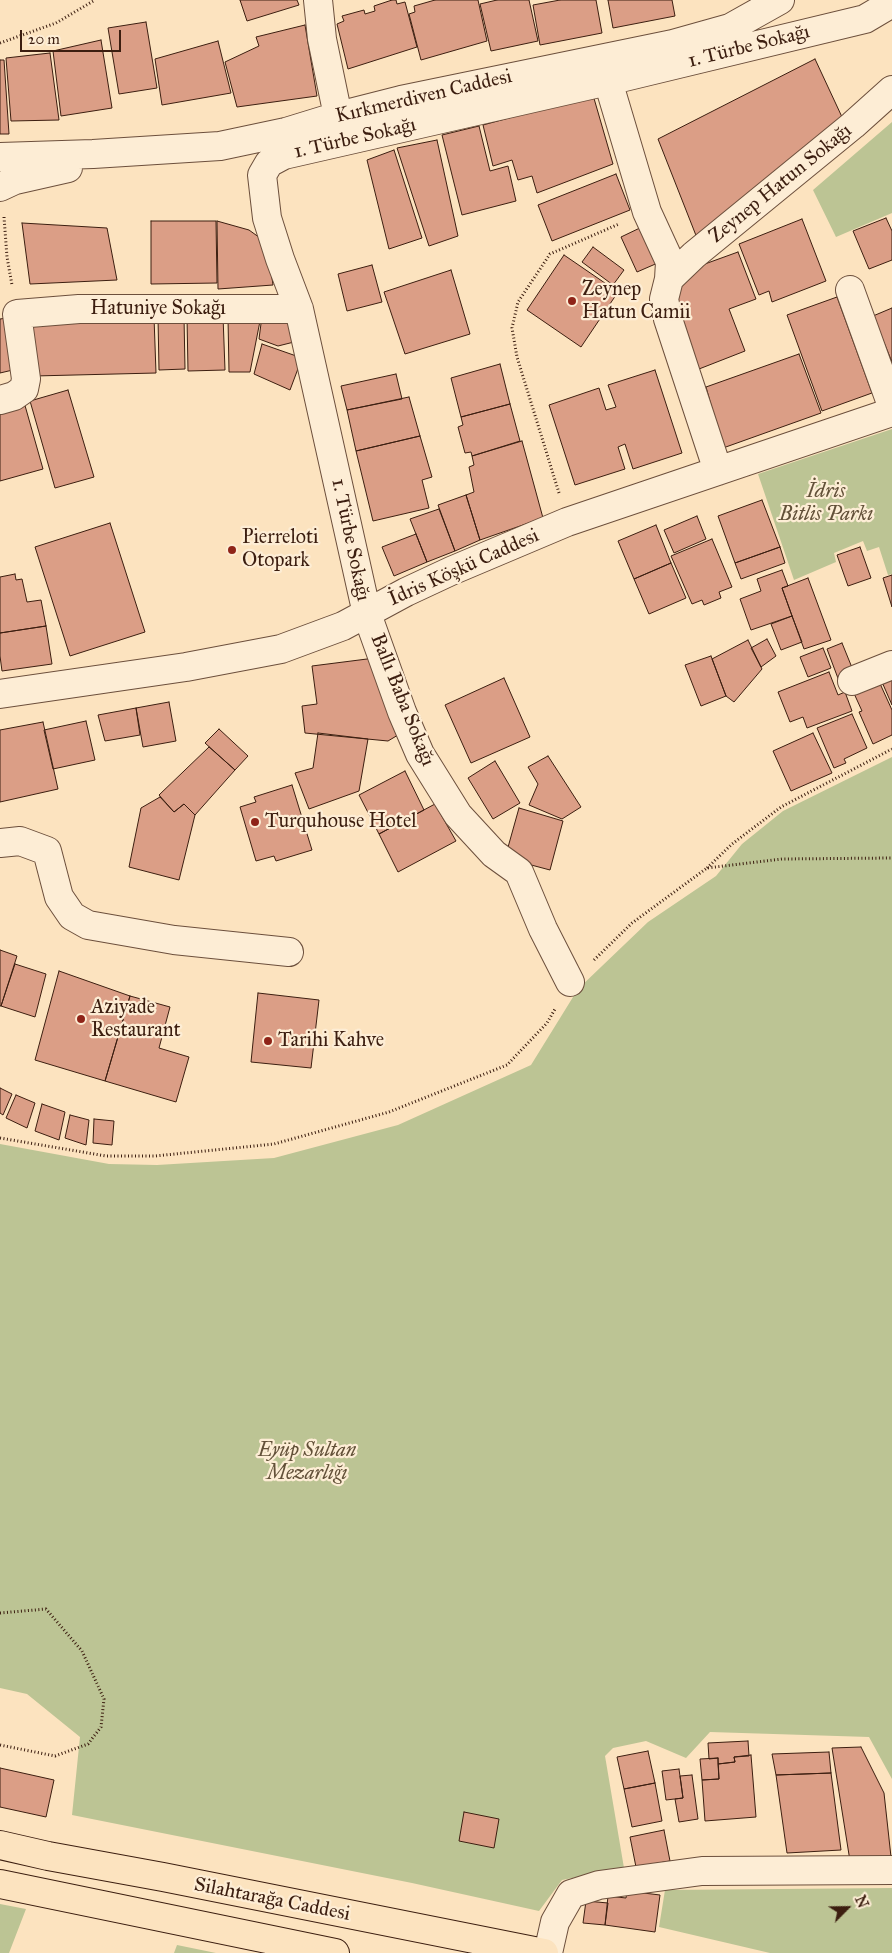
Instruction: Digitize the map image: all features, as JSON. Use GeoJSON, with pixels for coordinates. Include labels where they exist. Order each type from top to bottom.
{"type":"FeatureCollection","features":[{"type":"Feature","properties":{"kind":"main road","name":"Silahtarağa Caddesi"},"geometry":{"type":"LineString","coordinates":[[0,1845],[544,1953]]}},
{"type":"Feature","properties":{"kind":"main road","name":"Silahtarağa Caddesi"},"geometry":{"type":"LineString","coordinates":[[0,1884],[335,1953]]}},
{"type":"Feature","properties":{"kind":"street"},"geometry":{"type":"LineString","coordinates":[[318,0],[322,39],[338,116]]}},
{"type":"Feature","properties":{"kind":"street","name":"Kırkmerdiven Caddesi"},"geometry":{"type":"LineString","coordinates":[[0,157],[93,154],[220,146],[286,132],[401,100],[673,44],[730,28],[780,0]]}},
{"type":"Feature","properties":{"kind":"street","name":"1. Türbe Sokağı"},"geometry":{"type":"LineString","coordinates":[[367,614],[299,309],[267,218],[262,175],[269,163],[284,155],[608,81],[865,19],[887,6],[890,0]]}},
{"type":"Feature","properties":{"kind":"street"},"geometry":{"type":"LineString","coordinates":[[608,81],[648,212],[670,262],[669,279],[664,299],[668,319],[718,471]]}},
{"type":"Feature","properties":{"kind":"street","name":"Zeynep Hatun Sokağı"},"geometry":{"type":"LineString","coordinates":[[669,279],[694,255],[853,125],[892,90]]}},
{"type":"Feature","properties":{"kind":"street"},"geometry":{"type":"LineString","coordinates":[[1,186],[15,180],[75,167],[93,154]]}},
{"type":"Feature","properties":{"kind":"street"},"geometry":{"type":"LineString","coordinates":[[850,290],[892,406]]}},
{"type":"Feature","properties":{"kind":"street","name":"Hatuniye Sokağı"},"geometry":{"type":"LineString","coordinates":[[17,314],[79,309],[299,309]]}},
{"type":"Feature","properties":{"kind":"street"},"geometry":{"type":"LineString","coordinates":[[0,400],[14,396],[24,389],[26,379],[17,314]]}},
{"type":"Feature","properties":{"kind":"street","name":"İdris Köşkü Caddesi"},"geometry":{"type":"LineString","coordinates":[[0,694],[186,667],[281,649],[343,626],[451,570],[567,522],[892,412]]}},
{"type":"Feature","properties":{"kind":"street","name":"Ballı Baba Sokağı"},"geometry":{"type":"LineString","coordinates":[[367,614],[402,712],[420,754],[458,815],[494,854],[519,872],[543,929],[570,982]]}},
{"type":"Feature","properties":{"kind":"street"},"geometry":{"type":"LineString","coordinates":[[852,681],[892,665]]}},
{"type":"Feature","properties":{"kind":"street"},"geometry":{"type":"LineString","coordinates":[[0,843],[20,841],[47,851],[59,897],[72,916],[88,925],[174,940],[288,952]]}},
{"type":"Feature","properties":{"kind":"street"},"geometry":{"type":"LineString","coordinates":[[548,1953],[555,1922],[571,1894],[599,1885],[702,1871],[892,1870]]}},
{"type":"Feature","properties":{"kind":"path"},"geometry":{"type":"LineString","coordinates":[[0,42],[56,23],[95,0]]}},
{"type":"Feature","properties":{"kind":"path"},"geometry":{"type":"LineString","coordinates":[[1,186],[7,256],[17,314]]}},
{"type":"Feature","properties":{"kind":"path"},"geometry":{"type":"LineString","coordinates":[[567,522],[517,357],[512,328],[518,302],[550,254],[648,212]]}},
{"type":"Feature","properties":{"kind":"path"},"geometry":{"type":"LineString","coordinates":[[0,1138],[106,1156],[156,1156],[274,1144],[389,1112],[507,1065],[547,1023],[570,982],[632,923],[706,868],[732,844],[781,808],[892,749]]}},
{"type":"Feature","properties":{"kind":"path"},"geometry":{"type":"LineString","coordinates":[[706,868],[782,859],[892,858]]}},
{"type":"Feature","properties":{"kind":"path"},"geometry":{"type":"LineString","coordinates":[[0,1613],[46,1609],[82,1651],[104,1698],[101,1727],[88,1744],[55,1756],[0,1745]]}},
{"type":"Feature","properties":{"kind":"green space"},"geometry":{"type":"Polygon","coordinates":[[[892,122],[892,213],[836,237],[813,190],[892,122]]]}},
{"type":"Feature","properties":{"kind":"green space","name":"İdris Bitlis Parkı"},"geometry":{"type":"Polygon","coordinates":[[[892,429],[892,574],[888,575],[879,547],[867,551],[863,541],[834,553],[836,562],[794,580],[758,474],[892,429]]]}},
{"type":"Feature","properties":{"kind":"green space","name":"Eyüp Sultan Mezarlığı"},"geometry":{"type":"Polygon","coordinates":[[[892,757],[892,1779],[869,1737],[710,1732],[686,1758],[646,1741],[613,1748],[605,1756],[624,1868],[562,1880],[539,1911],[412,1883],[72,1815],[80,1737],[27,1694],[0,1688],[0,1144],[109,1164],[157,1165],[274,1158],[398,1125],[531,1065],[578,989],[648,922],[716,876],[742,844],[783,811],[892,757]]]}},
{"type":"Feature","properties":{"kind":"green space"},"geometry":{"type":"Polygon","coordinates":[[[892,1888],[892,1953],[770,1953],[659,1927],[665,1890],[892,1888]]]}},
{"type":"Feature","properties":{"kind":"green space"},"geometry":{"type":"Polygon","coordinates":[[[0,1904],[26,1909],[9,1953],[0,1953],[0,1904]]]}},
{"type":"Feature","properties":{"kind":"green space"},"geometry":{"type":"Polygon","coordinates":[[[177,1945],[216,1953],[174,1953],[177,1945]]]}},
{"type":"Feature","properties":{"kind":"building"},"geometry":{"type":"Polygon","coordinates":[[[240,0],[297,0],[299,5],[247,21],[240,0]]]}},
{"type":"Feature","properties":{"kind":"building"},"geometry":{"type":"Polygon","coordinates":[[[396,0],[397,4],[405,2],[417,47],[348,69],[337,24],[344,21],[342,16],[364,10],[365,14],[375,11],[374,6],[396,0]]]}},
{"type":"Feature","properties":{"kind":"building"},"geometry":{"type":"Polygon","coordinates":[[[435,0],[478,0],[487,41],[421,60],[409,14],[415,12],[414,6],[435,0]]]}},
{"type":"Feature","properties":{"kind":"building"},"geometry":{"type":"Polygon","coordinates":[[[497,0],[529,0],[538,41],[491,51],[480,4],[497,0]]]}},
{"type":"Feature","properties":{"kind":"building"},"geometry":{"type":"Polygon","coordinates":[[[560,0],[596,0],[602,33],[540,45],[533,5],[560,0]]]}},
{"type":"Feature","properties":{"kind":"building"},"geometry":{"type":"Polygon","coordinates":[[[608,0],[672,0],[675,16],[613,28],[608,0]]]}},
{"type":"Feature","properties":{"kind":"building"},"geometry":{"type":"Polygon","coordinates":[[[146,22],[157,88],[119,94],[108,28],[146,22]]]}},
{"type":"Feature","properties":{"kind":"building"},"geometry":{"type":"Polygon","coordinates":[[[305,25],[317,96],[237,107],[225,62],[259,46],[256,37],[305,25]]]}},
{"type":"Feature","properties":{"kind":"building"},"geometry":{"type":"Polygon","coordinates":[[[101,40],[112,108],[61,116],[53,51],[101,40]]]}},
{"type":"Feature","properties":{"kind":"building"},"geometry":{"type":"Polygon","coordinates":[[[218,41],[231,93],[162,105],[155,59],[218,41]]]}},
{"type":"Feature","properties":{"kind":"building"},"geometry":{"type":"Polygon","coordinates":[[[50,53],[59,120],[11,121],[6,58],[50,53]]]}},
{"type":"Feature","properties":{"kind":"building"},"geometry":{"type":"Polygon","coordinates":[[[815,59],[842,117],[697,238],[658,139],[815,59]]]}},
{"type":"Feature","properties":{"kind":"building"},"geometry":{"type":"Polygon","coordinates":[[[0,60],[4,60],[9,134],[0,134],[0,60]]]}},
{"type":"Feature","properties":{"kind":"building"},"geometry":{"type":"Polygon","coordinates":[[[593,95],[613,164],[537,193],[532,176],[518,180],[512,160],[493,166],[483,125],[593,95]]]}},
{"type":"Feature","properties":{"kind":"building"},"geometry":{"type":"Polygon","coordinates":[[[479,126],[490,171],[508,166],[516,201],[462,215],[442,135],[479,126]]]}},
{"type":"Feature","properties":{"kind":"building"},"geometry":{"type":"Polygon","coordinates":[[[437,140],[458,236],[429,246],[397,148],[437,140]]]}},
{"type":"Feature","properties":{"kind":"building"},"geometry":{"type":"Polygon","coordinates":[[[394,150],[422,238],[389,249],[367,160],[394,150]]]}},
{"type":"Feature","properties":{"kind":"building"},"geometry":{"type":"Polygon","coordinates":[[[616,174],[630,210],[552,241],[538,205],[616,174]]]}},
{"type":"Feature","properties":{"kind":"building"},"geometry":{"type":"Polygon","coordinates":[[[886,218],[892,231],[892,260],[869,269],[853,231],[886,218]]]}},
{"type":"Feature","properties":{"kind":"building"},"geometry":{"type":"Polygon","coordinates":[[[802,219],[826,281],[772,302],[769,291],[759,295],[739,244],[802,219]]]}},
{"type":"Feature","properties":{"kind":"building"},"geometry":{"type":"Polygon","coordinates":[[[151,221],[216,221],[217,283],[151,284],[151,221]]]}},
{"type":"Feature","properties":{"kind":"building"},"geometry":{"type":"Polygon","coordinates":[[[217,221],[249,230],[267,243],[273,285],[218,289],[217,221]]]}},
{"type":"Feature","properties":{"kind":"building"},"geometry":{"type":"Polygon","coordinates":[[[22,223],[107,228],[117,280],[30,284],[22,223]]]}},
{"type":"Feature","properties":{"kind":"building"},"geometry":{"type":"Polygon","coordinates":[[[644,226],[660,262],[637,272],[621,237],[644,226]]]}},
{"type":"Feature","properties":{"kind":"building"},"geometry":{"type":"Polygon","coordinates":[[[593,247],[624,270],[613,285],[582,262],[593,247]]]}},
{"type":"Feature","properties":{"kind":"building"},"geometry":{"type":"Polygon","coordinates":[[[738,252],[756,299],[729,309],[745,351],[699,369],[672,299],[691,269],[738,252]]]}},
{"type":"Feature","properties":{"kind":"building","name":"Zeynep Hatun Camii"},"geometry":{"type":"Polygon","coordinates":[[[564,255],[618,292],[581,347],[527,310],[564,255]]]}},
{"type":"Feature","properties":{"kind":"building"},"geometry":{"type":"Polygon","coordinates":[[[372,265],[382,302],[347,311],[338,274],[372,265]]]}},
{"type":"Feature","properties":{"kind":"building"},"geometry":{"type":"Polygon","coordinates":[[[451,270],[470,334],[405,354],[384,292],[451,270]]]}},
{"type":"Feature","properties":{"kind":"building"},"geometry":{"type":"Polygon","coordinates":[[[837,297],[872,393],[822,411],[787,315],[837,297]]]}},
{"type":"Feature","properties":{"kind":"building"},"geometry":{"type":"Polygon","coordinates":[[[892,308],[892,362],[873,316],[892,308]]]}},
{"type":"Feature","properties":{"kind":"building"},"geometry":{"type":"Polygon","coordinates":[[[295,313],[302,340],[278,346],[259,339],[262,316],[295,313]]]}},
{"type":"Feature","properties":{"kind":"building"},"geometry":{"type":"Polygon","coordinates":[[[223,316],[225,370],[188,371],[187,317],[223,316]]]}},
{"type":"Feature","properties":{"kind":"building"},"geometry":{"type":"Polygon","coordinates":[[[261,316],[250,372],[229,372],[228,318],[261,316]]]}},
{"type":"Feature","properties":{"kind":"building"},"geometry":{"type":"Polygon","coordinates":[[[154,317],[156,373],[34,376],[32,320],[154,317]]]}},
{"type":"Feature","properties":{"kind":"building"},"geometry":{"type":"Polygon","coordinates":[[[158,317],[184,317],[185,369],[159,370],[158,317]]]}},
{"type":"Feature","properties":{"kind":"building"},"geometry":{"type":"Polygon","coordinates":[[[7,318],[17,369],[0,373],[0,319],[7,318]]]}},
{"type":"Feature","properties":{"kind":"building"},"geometry":{"type":"Polygon","coordinates":[[[262,344],[302,358],[290,390],[254,374],[262,344]]]}},
{"type":"Feature","properties":{"kind":"building"},"geometry":{"type":"Polygon","coordinates":[[[799,354],[821,413],[723,448],[706,387],[799,354]]]}},
{"type":"Feature","properties":{"kind":"building"},"geometry":{"type":"Polygon","coordinates":[[[500,364],[510,404],[461,417],[451,378],[500,364]]]}},
{"type":"Feature","properties":{"kind":"building"},"geometry":{"type":"Polygon","coordinates":[[[655,370],[682,453],[633,469],[625,444],[618,447],[625,469],[575,485],[549,405],[599,388],[606,410],[616,407],[608,385],[655,370]]]}},
{"type":"Feature","properties":{"kind":"building"},"geometry":{"type":"Polygon","coordinates":[[[396,374],[402,399],[347,410],[341,386],[396,374]]]}},
{"type":"Feature","properties":{"kind":"building"},"geometry":{"type":"Polygon","coordinates":[[[68,390],[94,477],[55,488],[30,401],[68,390]]]}},
{"type":"Feature","properties":{"kind":"building"},"geometry":{"type":"Polygon","coordinates":[[[409,397],[420,436],[356,451],[347,410],[409,397]]]}},
{"type":"Feature","properties":{"kind":"building"},"geometry":{"type":"Polygon","coordinates":[[[24,402],[43,469],[0,481],[0,409],[24,402]]]}},
{"type":"Feature","properties":{"kind":"building"},"geometry":{"type":"Polygon","coordinates":[[[510,404],[520,441],[472,456],[471,452],[465,453],[458,427],[463,425],[461,417],[510,404]]]}},
{"type":"Feature","properties":{"kind":"building"},"geometry":{"type":"Polygon","coordinates":[[[420,436],[432,477],[422,480],[429,508],[373,521],[356,451],[420,436]]]}},
{"type":"Feature","properties":{"kind":"building"},"geometry":{"type":"Polygon","coordinates":[[[522,441],[543,518],[480,540],[466,495],[474,492],[469,467],[474,465],[472,456],[522,441]]]}},
{"type":"Feature","properties":{"kind":"building"},"geometry":{"type":"Polygon","coordinates":[[[466,495],[480,540],[455,551],[438,505],[466,495]]]}},
{"type":"Feature","properties":{"kind":"building"},"geometry":{"type":"Polygon","coordinates":[[[762,500],[780,547],[735,563],[718,516],[762,500]]]}},
{"type":"Feature","properties":{"kind":"building"},"geometry":{"type":"Polygon","coordinates":[[[439,509],[455,551],[427,562],[410,519],[439,509]]]}},
{"type":"Feature","properties":{"kind":"building"},"geometry":{"type":"Polygon","coordinates":[[[697,516],[706,539],[674,553],[664,530],[697,516]]]}},
{"type":"Feature","properties":{"kind":"building"},"geometry":{"type":"Polygon","coordinates":[[[110,523],[145,632],[70,656],[35,547],[110,523]]]}},
{"type":"Feature","properties":{"kind":"building"},"geometry":{"type":"Polygon","coordinates":[[[656,525],[671,563],[634,579],[618,541],[656,525]]]}},
{"type":"Feature","properties":{"kind":"building"},"geometry":{"type":"Polygon","coordinates":[[[416,534],[427,562],[394,576],[382,547],[416,534]]]}},
{"type":"Feature","properties":{"kind":"building"},"geometry":{"type":"Polygon","coordinates":[[[712,539],[732,587],[719,592],[721,598],[704,605],[702,600],[692,604],[671,556],[712,539]]]}},
{"type":"Feature","properties":{"kind":"building"},"geometry":{"type":"Polygon","coordinates":[[[780,547],[785,563],[741,579],[735,563],[780,547]]]}},
{"type":"Feature","properties":{"kind":"building"},"geometry":{"type":"Polygon","coordinates":[[[860,547],[871,578],[848,586],[837,555],[860,547]]]}},
{"type":"Feature","properties":{"kind":"building"},"geometry":{"type":"Polygon","coordinates":[[[671,563],[686,598],[649,614],[634,579],[671,563]]]}},
{"type":"Feature","properties":{"kind":"building"},"geometry":{"type":"Polygon","coordinates":[[[782,570],[788,586],[782,588],[792,616],[751,630],[740,599],[761,591],[757,579],[782,570]]]}},
{"type":"Feature","properties":{"kind":"building"},"geometry":{"type":"Polygon","coordinates":[[[15,574],[16,580],[22,579],[27,602],[41,600],[46,626],[0,633],[0,577],[15,574]]]}},
{"type":"Feature","properties":{"kind":"building"},"geometry":{"type":"Polygon","coordinates":[[[892,575],[892,607],[883,578],[892,575]]]}},
{"type":"Feature","properties":{"kind":"building"},"geometry":{"type":"Polygon","coordinates":[[[808,578],[831,640],[804,649],[782,588],[808,578]]]}},
{"type":"Feature","properties":{"kind":"building"},"geometry":{"type":"Polygon","coordinates":[[[792,616],[802,642],[781,650],[771,624],[792,616]]]}},
{"type":"Feature","properties":{"kind":"building"},"geometry":{"type":"Polygon","coordinates":[[[46,626],[52,664],[2,671],[0,633],[46,626]]]}},
{"type":"Feature","properties":{"kind":"building"},"geometry":{"type":"Polygon","coordinates":[[[767,639],[776,656],[761,667],[751,648],[767,639]]]}},
{"type":"Feature","properties":{"kind":"building"},"geometry":{"type":"Polygon","coordinates":[[[748,640],[762,669],[734,702],[726,696],[712,659],[748,640]]]}},
{"type":"Feature","properties":{"kind":"building"},"geometry":{"type":"Polygon","coordinates":[[[842,643],[855,675],[839,681],[827,649],[842,643]]]}},
{"type":"Feature","properties":{"kind":"building"},"geometry":{"type":"Polygon","coordinates":[[[823,648],[831,668],[808,677],[800,657],[823,648]]]}},
{"type":"Feature","properties":{"kind":"building"},"geometry":{"type":"Polygon","coordinates":[[[711,656],[726,696],[701,706],[685,665],[711,656]]]}},
{"type":"Feature","properties":{"kind":"building"},"geometry":{"type":"Polygon","coordinates":[[[375,658],[403,732],[388,741],[305,733],[302,706],[317,704],[312,666],[375,658]]]}},
{"type":"Feature","properties":{"kind":"building"},"geometry":{"type":"Polygon","coordinates":[[[829,672],[838,695],[845,692],[852,711],[807,728],[803,717],[790,722],[778,692],[829,672]]]}},
{"type":"Feature","properties":{"kind":"building"},"geometry":{"type":"Polygon","coordinates":[[[877,677],[892,710],[892,735],[873,744],[859,712],[862,711],[852,689],[877,677]]]}},
{"type":"Feature","properties":{"kind":"building"},"geometry":{"type":"Polygon","coordinates":[[[892,677],[892,705],[882,682],[892,677]]]}},
{"type":"Feature","properties":{"kind":"building"},"geometry":{"type":"Polygon","coordinates":[[[504,678],[530,737],[471,763],[445,705],[504,678]]]}},
{"type":"Feature","properties":{"kind":"building"},"geometry":{"type":"Polygon","coordinates":[[[169,702],[176,741],[143,747],[136,708],[169,702]]]}},
{"type":"Feature","properties":{"kind":"building"},"geometry":{"type":"Polygon","coordinates":[[[136,708],[140,735],[105,741],[98,715],[136,708]]]}},
{"type":"Feature","properties":{"kind":"building"},"geometry":{"type":"Polygon","coordinates":[[[852,714],[867,748],[844,759],[846,763],[834,768],[817,728],[852,714]]]}},
{"type":"Feature","properties":{"kind":"building"},"geometry":{"type":"Polygon","coordinates":[[[86,721],[95,760],[53,769],[44,730],[86,721]]]}},
{"type":"Feature","properties":{"kind":"building"},"geometry":{"type":"Polygon","coordinates":[[[43,722],[58,789],[0,802],[0,730],[43,722]]]}},
{"type":"Feature","properties":{"kind":"building"},"geometry":{"type":"Polygon","coordinates":[[[219,729],[248,756],[235,770],[205,743],[219,729]]]}},
{"type":"Feature","properties":{"kind":"building"},"geometry":{"type":"Polygon","coordinates":[[[318,733],[368,739],[359,791],[309,809],[295,773],[313,768],[318,733]]]}},
{"type":"Feature","properties":{"kind":"building"},"geometry":{"type":"Polygon","coordinates":[[[813,733],[832,773],[791,791],[773,751],[813,733]]]}},
{"type":"Feature","properties":{"kind":"building"},"geometry":{"type":"Polygon","coordinates":[[[209,747],[235,770],[195,815],[184,804],[174,812],[159,795],[209,747]]]}},
{"type":"Feature","properties":{"kind":"building"},"geometry":{"type":"Polygon","coordinates":[[[548,756],[581,807],[562,819],[529,805],[538,784],[528,767],[548,756]]]}},
{"type":"Feature","properties":{"kind":"building"},"geometry":{"type":"Polygon","coordinates":[[[495,761],[520,803],[493,819],[468,778],[495,761]]]}},
{"type":"Feature","properties":{"kind":"building"},"geometry":{"type":"Polygon","coordinates":[[[405,771],[424,810],[379,834],[359,795],[405,771]]]}},
{"type":"Feature","properties":{"kind":"building"},"geometry":{"type":"Polygon","coordinates":[[[292,785],[312,850],[276,861],[274,856],[256,861],[240,807],[256,802],[254,797],[292,785]]]}},
{"type":"Feature","properties":{"kind":"building"},"geometry":{"type":"Polygon","coordinates":[[[160,797],[174,812],[184,804],[195,815],[179,880],[129,867],[141,808],[160,797]]]}},
{"type":"Feature","properties":{"kind":"building"},"geometry":{"type":"Polygon","coordinates":[[[435,804],[456,841],[398,872],[379,834],[435,804]]]}},
{"type":"Feature","properties":{"kind":"building"},"geometry":{"type":"Polygon","coordinates":[[[519,808],[563,821],[550,870],[505,858],[519,808]]]}},
{"type":"Feature","properties":{"kind":"building"},"geometry":{"type":"Polygon","coordinates":[[[0,950],[17,956],[1,1006],[0,1006],[0,950]]]}},
{"type":"Feature","properties":{"kind":"building"},"geometry":{"type":"Polygon","coordinates":[[[15,964],[46,974],[35,1017],[1,1006],[15,964]]]}},
{"type":"Feature","properties":{"kind":"building"},"geometry":{"type":"Polygon","coordinates":[[[59,971],[130,996],[105,1081],[35,1060],[59,971]]]}},
{"type":"Feature","properties":{"kind":"building"},"geometry":{"type":"Polygon","coordinates":[[[258,993],[319,1000],[311,1068],[251,1062],[258,993]]]}},
{"type":"Feature","properties":{"kind":"building"},"geometry":{"type":"Polygon","coordinates":[[[130,996],[170,1007],[159,1048],[189,1057],[176,1102],[105,1081],[130,996]]]}},
{"type":"Feature","properties":{"kind":"building"},"geometry":{"type":"Polygon","coordinates":[[[0,1088],[12,1094],[3,1115],[0,1113],[0,1088]]]}},
{"type":"Feature","properties":{"kind":"building"},"geometry":{"type":"Polygon","coordinates":[[[16,1095],[35,1103],[27,1128],[6,1118],[16,1095]]]}},
{"type":"Feature","properties":{"kind":"building"},"geometry":{"type":"Polygon","coordinates":[[[42,1104],[65,1112],[59,1140],[35,1131],[42,1104]]]}},
{"type":"Feature","properties":{"kind":"building"},"geometry":{"type":"Polygon","coordinates":[[[70,1115],[89,1120],[86,1145],[65,1138],[70,1115]]]}},
{"type":"Feature","properties":{"kind":"building"},"geometry":{"type":"Polygon","coordinates":[[[94,1119],[114,1121],[112,1145],[93,1143],[94,1119]]]}},
{"type":"Feature","properties":{"kind":"building"},"geometry":{"type":"Polygon","coordinates":[[[748,1741],[749,1756],[734,1757],[735,1762],[718,1764],[718,1758],[709,1759],[708,1743],[748,1741]]]}},
{"type":"Feature","properties":{"kind":"building"},"geometry":{"type":"Polygon","coordinates":[[[861,1747],[884,1793],[892,1866],[850,1861],[832,1748],[861,1747]]]}},
{"type":"Feature","properties":{"kind":"building"},"geometry":{"type":"Polygon","coordinates":[[[648,1751],[655,1783],[624,1789],[617,1757],[648,1751]]]}},
{"type":"Feature","properties":{"kind":"building"},"geometry":{"type":"Polygon","coordinates":[[[829,1752],[831,1773],[776,1775],[772,1754],[829,1752]]]}},
{"type":"Feature","properties":{"kind":"building"},"geometry":{"type":"Polygon","coordinates":[[[751,1755],[756,1817],[705,1821],[702,1780],[719,1779],[718,1764],[735,1762],[734,1757],[751,1755]]]}},
{"type":"Feature","properties":{"kind":"building"},"geometry":{"type":"Polygon","coordinates":[[[718,1758],[719,1779],[702,1780],[700,1759],[718,1758]]]}},
{"type":"Feature","properties":{"kind":"building"},"geometry":{"type":"Polygon","coordinates":[[[0,1768],[54,1780],[46,1817],[0,1807],[0,1768]]]}},
{"type":"Feature","properties":{"kind":"building"},"geometry":{"type":"Polygon","coordinates":[[[679,1769],[683,1798],[666,1800],[662,1771],[679,1769]]]}},
{"type":"Feature","properties":{"kind":"building"},"geometry":{"type":"Polygon","coordinates":[[[831,1773],[841,1850],[787,1853],[776,1775],[831,1773]]]}},
{"type":"Feature","properties":{"kind":"building"},"geometry":{"type":"Polygon","coordinates":[[[692,1775],[698,1819],[679,1822],[675,1799],[683,1798],[680,1776],[692,1775]]]}},
{"type":"Feature","properties":{"kind":"building"},"geometry":{"type":"Polygon","coordinates":[[[655,1783],[662,1821],[632,1827],[624,1789],[655,1783]]]}},
{"type":"Feature","properties":{"kind":"building"},"geometry":{"type":"Polygon","coordinates":[[[464,1812],[499,1819],[494,1848],[459,1841],[464,1812]]]}},
{"type":"Feature","properties":{"kind":"building"},"geometry":{"type":"Polygon","coordinates":[[[664,1830],[670,1861],[636,1867],[630,1837],[664,1830]]]}},
{"type":"Feature","properties":{"kind":"building"},"geometry":{"type":"Polygon","coordinates":[[[627,1891],[660,1895],[655,1932],[605,1925],[608,1896],[626,1898],[627,1891]]]}},
{"type":"Feature","properties":{"kind":"building"},"geometry":{"type":"Polygon","coordinates":[[[586,1901],[608,1903],[605,1925],[583,1923],[586,1901]]]}},
{"type":"Feature","properties":{"kind":"place","name":"Zeynep Hatun Camii"},"geometry":{"type":"Point","coordinates":[572,301]}},
{"type":"Feature","properties":{"kind":"place","name":"Pierreloti Otopark"},"geometry":{"type":"Point","coordinates":[232,550]}},
{"type":"Feature","properties":{"kind":"place","name":"Turquhouse Hotel"},"geometry":{"type":"Point","coordinates":[255,822]}},
{"type":"Feature","properties":{"kind":"place","name":"Aziyade Restaurant"},"geometry":{"type":"Point","coordinates":[81,1019]}},
{"type":"Feature","properties":{"kind":"place","name":"Tarihi Kahve"},"geometry":{"type":"Point","coordinates":[268,1041]}}]}
